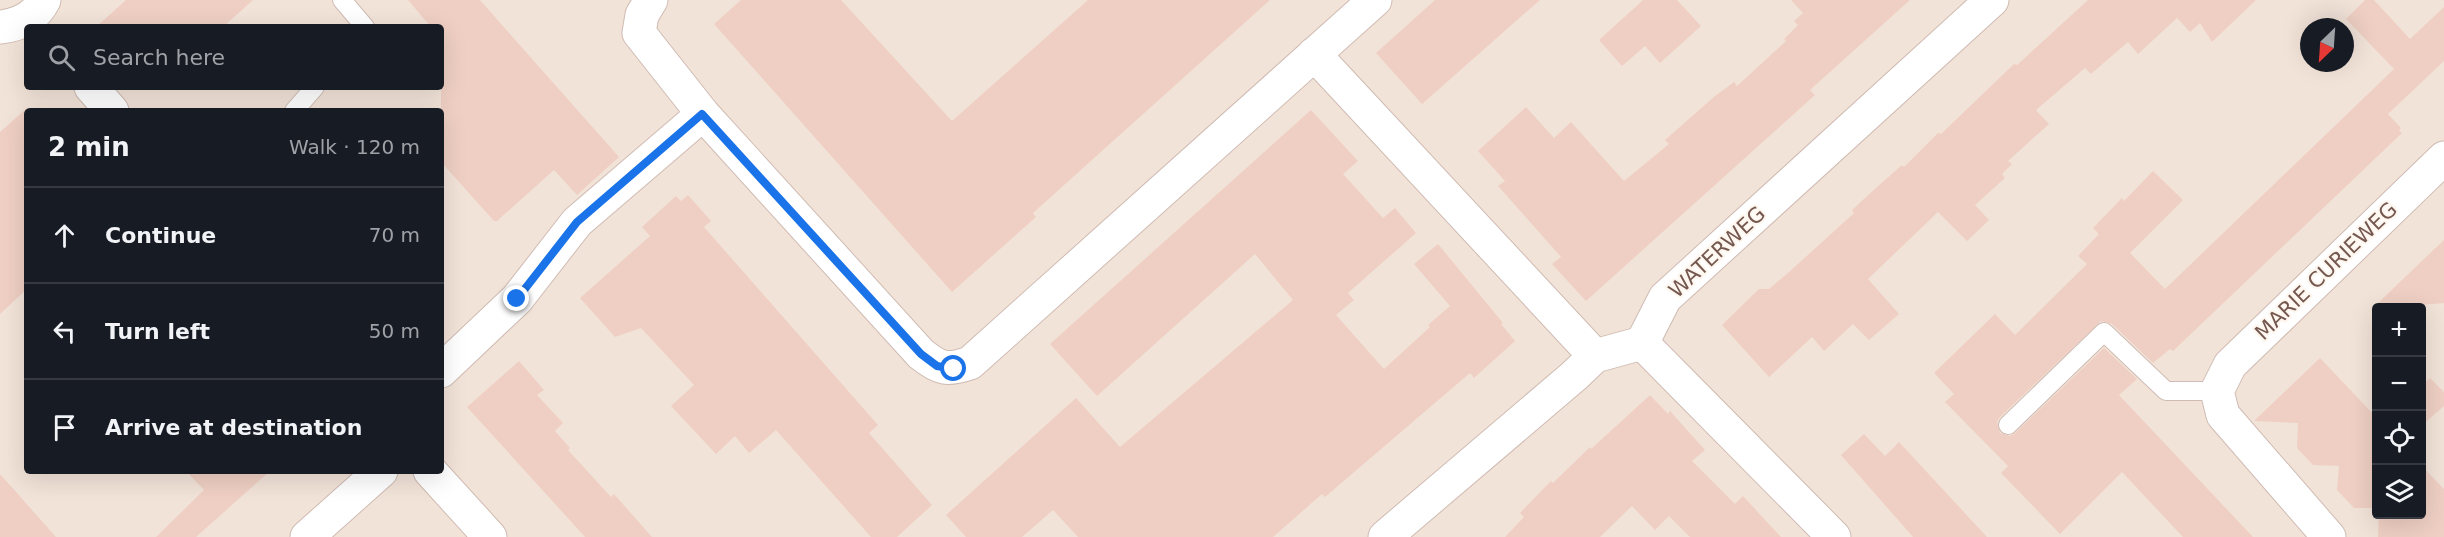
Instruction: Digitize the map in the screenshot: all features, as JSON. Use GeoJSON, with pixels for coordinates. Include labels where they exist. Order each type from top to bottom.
{"type":"FeatureCollection","features":[{"type":"Feature","properties":{"kind":"street"},"geometry":{"type":"LineString","coordinates":[[651,0],[642,15],[639,33],[702,114],[921,354],[937,366],[954,369],[970,363],[1374,0]]}},
{"type":"Feature","properties":{"kind":"street","name":"WATERWEG"},"geometry":{"type":"LineString","coordinates":[[1642,343],[1665,298],[1992,0]]}},
{"type":"Feature","properties":{"kind":"street"},"geometry":{"type":"LineString","coordinates":[[1314,54],[1595,356]]}},
{"type":"Feature","properties":{"kind":"street"},"geometry":{"type":"LineString","coordinates":[[94,90],[109,108]]}},
{"type":"Feature","properties":{"kind":"street"},"geometry":{"type":"LineString","coordinates":[[444,368],[517,299],[577,222],[702,114]]}},
{"type":"Feature","properties":{"kind":"street","name":"MARIE CURIEWEG"},"geometry":{"type":"LineString","coordinates":[[2217,391],[2230,365],[2444,158]]}},
{"type":"Feature","properties":{"kind":"street"},"geometry":{"type":"LineString","coordinates":[[1385,537],[1595,356],[1642,343],[1834,537]]}},
{"type":"Feature","properties":{"kind":"street"},"geometry":{"type":"LineString","coordinates":[[2217,391],[2223,415],[2329,537]]}},
{"type":"Feature","properties":{"kind":"street"},"geometry":{"type":"LineString","coordinates":[[307,537],[378,474]]}},
{"type":"Feature","properties":{"kind":"street"},"geometry":{"type":"LineString","coordinates":[[433,474],[490,537]]}},
{"type":"Feature","properties":{"kind":"lane"},"geometry":{"type":"LineString","coordinates":[[342,0],[362,24]]}},
{"type":"Feature","properties":{"kind":"lane"},"geometry":{"type":"LineString","coordinates":[[297,108],[312,90]]}},
{"type":"Feature","properties":{"kind":"lane"},"geometry":{"type":"LineString","coordinates":[[2008,425],[2104,332],[2166,391],[2217,391]]}},
{"type":"Feature","properties":{"kind":"shaded area"},"geometry":{"type":"Polygon","coordinates":[[[0,0],[2444,0],[2444,537],[0,537],[0,0]]]}},
{"type":"Feature","properties":{"kind":"building"},"geometry":{"type":"Polygon","coordinates":[[[126,0],[253,0],[226,24],[99,24],[126,0]]]}},
{"type":"Feature","properties":{"kind":"building"},"geometry":{"type":"Polygon","coordinates":[[[408,0],[480,0],[619,157],[577,195],[554,170],[497,221],[494,221],[444,165],[444,108],[441,108],[441,90],[444,90],[444,24],[428,24],[408,0]]]}},
{"type":"Feature","properties":{"kind":"building"},"geometry":{"type":"Polygon","coordinates":[[[741,0],[841,0],[952,121],[1088,0],[1270,0],[1033,213],[1036,217],[952,292],[714,24],[741,0]]]}},
{"type":"Feature","properties":{"kind":"building"},"geometry":{"type":"Polygon","coordinates":[[[1435,0],[1540,0],[1422,104],[1376,53],[1435,0]]]}},
{"type":"Feature","properties":{"kind":"building"},"geometry":{"type":"Polygon","coordinates":[[[1643,0],[1677,0],[1701,26],[1660,63],[1645,46],[1622,66],[1599,40],[1643,0]]]}},
{"type":"Feature","properties":{"kind":"building"},"geometry":{"type":"Polygon","coordinates":[[[1791,0],[1910,0],[1810,90],[1815,95],[1586,301],[1552,264],[1561,257],[1498,186],[1505,181],[1478,151],[1526,107],[1554,138],[1571,122],[1624,181],[1669,144],[1665,140],[1715,96],[1734,82],[1737,86],[1786,41],[1784,39],[1798,25],[1794,21],[1803,13],[1791,0]]]}},
{"type":"Feature","properties":{"kind":"building"},"geometry":{"type":"Polygon","coordinates":[[[2088,0],[2256,0],[2212,42],[2200,23],[2190,32],[2177,18],[2138,54],[2128,42],[2091,74],[2085,68],[2036,110],[2049,124],[2008,161],[2012,164],[2002,174],[2005,178],[1975,205],[1989,220],[1967,241],[1938,212],[1868,279],[1899,314],[1869,340],[1853,324],[1824,351],[1812,337],[1769,377],[1722,325],[1759,289],[1769,289],[1788,273],[1854,213],[1852,210],[1877,187],[1902,165],[1904,167],[2014,64],[2017,65],[2088,0]]]}},
{"type":"Feature","properties":{"kind":"building"},"geometry":{"type":"Polygon","coordinates":[[[2365,0],[2374,0],[2410,39],[2444,7],[2444,61],[2388,114],[2401,128],[2399,130],[2402,133],[2173,351],[2170,349],[2153,363],[2112,324],[2101,321],[1997,422],[2000,433],[2010,436],[2015,433],[2104,348],[2137,379],[2119,395],[2253,537],[2183,537],[2122,472],[2060,534],[2001,473],[2008,466],[1945,402],[1954,394],[1934,373],[1995,314],[2015,335],[2087,264],[2078,256],[2099,234],[2093,228],[2153,171],[2183,200],[2130,253],[2165,289],[2394,69],[2354,27],[2354,18],[2347,18],[2365,0]]]}},
{"type":"Feature","properties":{"kind":"building"},"geometry":{"type":"Polygon","coordinates":[[[1311,110],[1358,161],[1343,174],[1383,218],[1395,208],[1416,233],[1348,293],[1354,300],[1336,315],[1384,369],[1450,306],[1414,264],[1438,244],[1515,341],[1474,378],[1470,373],[1325,497],[1322,494],[1273,537],[1078,537],[1053,510],[1022,537],[966,537],[946,515],[1076,398],[1120,447],[1293,300],[1255,254],[1097,396],[1050,344],[1311,110]]]}},
{"type":"Feature","properties":{"kind":"building"},"geometry":{"type":"Polygon","coordinates":[[[24,111],[24,292],[0,314],[0,132],[24,111]]]}},
{"type":"Feature","properties":{"kind":"building"},"geometry":{"type":"Polygon","coordinates":[[[688,195],[711,221],[704,227],[878,425],[869,433],[932,505],[897,537],[871,537],[776,430],[749,453],[735,436],[716,454],[671,406],[694,385],[641,328],[615,337],[580,298],[650,236],[642,227],[676,196],[681,201],[688,195]]]}},
{"type":"Feature","properties":{"kind":"building"},"geometry":{"type":"Polygon","coordinates":[[[2444,240],[2444,303],[2378,303],[2444,240]]]}},
{"type":"Feature","properties":{"kind":"building"},"geometry":{"type":"Polygon","coordinates":[[[2320,358],[2372,413],[2372,508],[2354,508],[2337,490],[2339,466],[2313,465],[2297,448],[2298,423],[2254,421],[2320,358]]]}},
{"type":"Feature","properties":{"kind":"building"},"geometry":{"type":"Polygon","coordinates":[[[519,361],[544,390],[537,395],[563,423],[555,431],[570,448],[568,450],[611,497],[614,494],[652,537],[585,537],[467,407],[519,361]]]}},
{"type":"Feature","properties":{"kind":"building"},"geometry":{"type":"Polygon","coordinates":[[[2430,378],[2444,392],[2444,406],[2426,422],[2426,411],[2426,382],[2430,378]]]}},
{"type":"Feature","properties":{"kind":"building"},"geometry":{"type":"Polygon","coordinates":[[[1650,395],[1668,414],[1670,411],[1705,450],[1692,461],[1735,504],[1743,496],[1781,537],[1690,537],[1669,516],[1655,530],[1632,506],[1600,537],[1505,537],[1524,517],[1520,513],[1551,481],[1553,483],[1590,447],[1591,449],[1650,395]]]}},
{"type":"Feature","properties":{"kind":"building"},"geometry":{"type":"Polygon","coordinates":[[[1864,434],[1885,456],[1899,442],[1987,537],[1913,537],[1841,455],[1864,434]]]}},
{"type":"Feature","properties":{"kind":"building"},"geometry":{"type":"Polygon","coordinates":[[[2426,470],[2444,489],[2444,537],[2378,537],[2379,519],[2426,519],[2426,470]]]}},
{"type":"Feature","properties":{"kind":"building"},"geometry":{"type":"Polygon","coordinates":[[[0,474],[56,537],[0,537],[0,474]]]}},
{"type":"Feature","properties":{"kind":"building"},"geometry":{"type":"Polygon","coordinates":[[[189,474],[267,474],[196,537],[156,537],[204,490],[189,474]]]}},
{"type":"Feature","properties":{"kind":"route"},"geometry":{"type":"LineString","coordinates":[[517,299],[577,222],[702,114],[921,354],[937,366],[954,369]]}}]}
